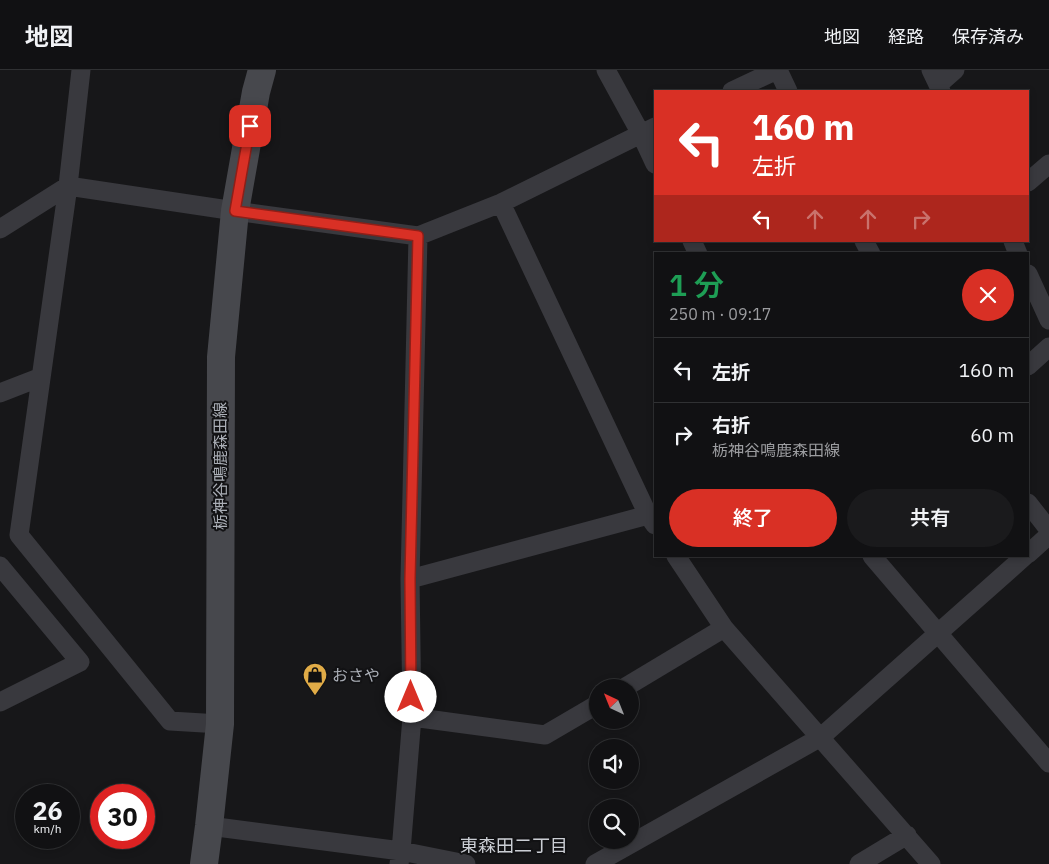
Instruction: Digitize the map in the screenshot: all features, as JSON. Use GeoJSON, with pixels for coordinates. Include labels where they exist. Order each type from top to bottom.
{"type":"FeatureCollection","features":[{"type":"Feature","properties":{"kind":"main road","name":"栃神谷鳴鹿森田線"},"geometry":{"type":"LineString","coordinates":[[204,864],[220,724],[221,357],[235,211],[256,92],[262,70]]}},
{"type":"Feature","properties":{"kind":"street"},"geometry":{"type":"LineString","coordinates":[[81,70],[68,186],[19,535],[170,721],[220,724]]}},
{"type":"Feature","properties":{"kind":"street"},"geometry":{"type":"LineString","coordinates":[[606,70],[648,131],[654,159]]}},
{"type":"Feature","properties":{"kind":"street"},"geometry":{"type":"LineString","coordinates":[[734,90],[777,70],[787,90]]}},
{"type":"Feature","properties":{"kind":"street"},"geometry":{"type":"LineString","coordinates":[[937,82],[955,70]]}},
{"type":"Feature","properties":{"kind":"street"},"geometry":{"type":"LineString","coordinates":[[0,229],[68,186],[418,236],[501,203],[648,131]]}},
{"type":"Feature","properties":{"kind":"street"},"geometry":{"type":"LineString","coordinates":[[1029,181],[1049,164]]}},
{"type":"Feature","properties":{"kind":"street"},"geometry":{"type":"LineString","coordinates":[[410,579],[652,520],[501,203]]}},
{"type":"Feature","properties":{"kind":"street"},"geometry":{"type":"LineString","coordinates":[[400,858],[412,717],[410,579],[418,236]]}},
{"type":"Feature","properties":{"kind":"street"},"geometry":{"type":"LineString","coordinates":[[1029,276],[1049,320]]}},
{"type":"Feature","properties":{"kind":"street"},"geometry":{"type":"LineString","coordinates":[[1029,365],[1049,348]]}},
{"type":"Feature","properties":{"kind":"street"},"geometry":{"type":"LineString","coordinates":[[0,393],[41,377]]}},
{"type":"Feature","properties":{"kind":"street"},"geometry":{"type":"LineString","coordinates":[[1029,504],[1049,530]]}},
{"type":"Feature","properties":{"kind":"street"},"geometry":{"type":"LineString","coordinates":[[1029,552],[1049,535]]}},
{"type":"Feature","properties":{"kind":"street"},"geometry":{"type":"LineString","coordinates":[[677,557],[724,628],[931,864]]}},
{"type":"Feature","properties":{"kind":"street"},"geometry":{"type":"LineString","coordinates":[[873,557],[1049,763]]}},
{"type":"Feature","properties":{"kind":"street"},"geometry":{"type":"LineString","coordinates":[[595,864],[821,737],[1024,557]]}},
{"type":"Feature","properties":{"kind":"street"},"geometry":{"type":"LineString","coordinates":[[0,566],[80,662],[0,702]]}},
{"type":"Feature","properties":{"kind":"street"},"geometry":{"type":"LineString","coordinates":[[639,679],[724,628]]}},
{"type":"Feature","properties":{"kind":"street"},"geometry":{"type":"LineString","coordinates":[[412,717],[545,735],[589,709]]}},
{"type":"Feature","properties":{"kind":"street"},"geometry":{"type":"LineString","coordinates":[[209,826],[400,858],[466,864]]}},
{"type":"Feature","properties":{"kind":"street"},"geometry":{"type":"LineString","coordinates":[[859,864],[907,835]]}},
{"type":"Feature","properties":{"kind":"place","name":"おさや"},"geometry":{"type":"Point","coordinates":[315,696]}},
{"type":"Feature","properties":{"kind":"district","name":"東森田二丁目"},"geometry":{"type":"Point","coordinates":[514,846]}},
{"type":"Feature","properties":{"kind":"route"},"geometry":{"type":"LineString","coordinates":[[250,126],[235,211],[418,236],[410,579],[411,697]]}}]}
